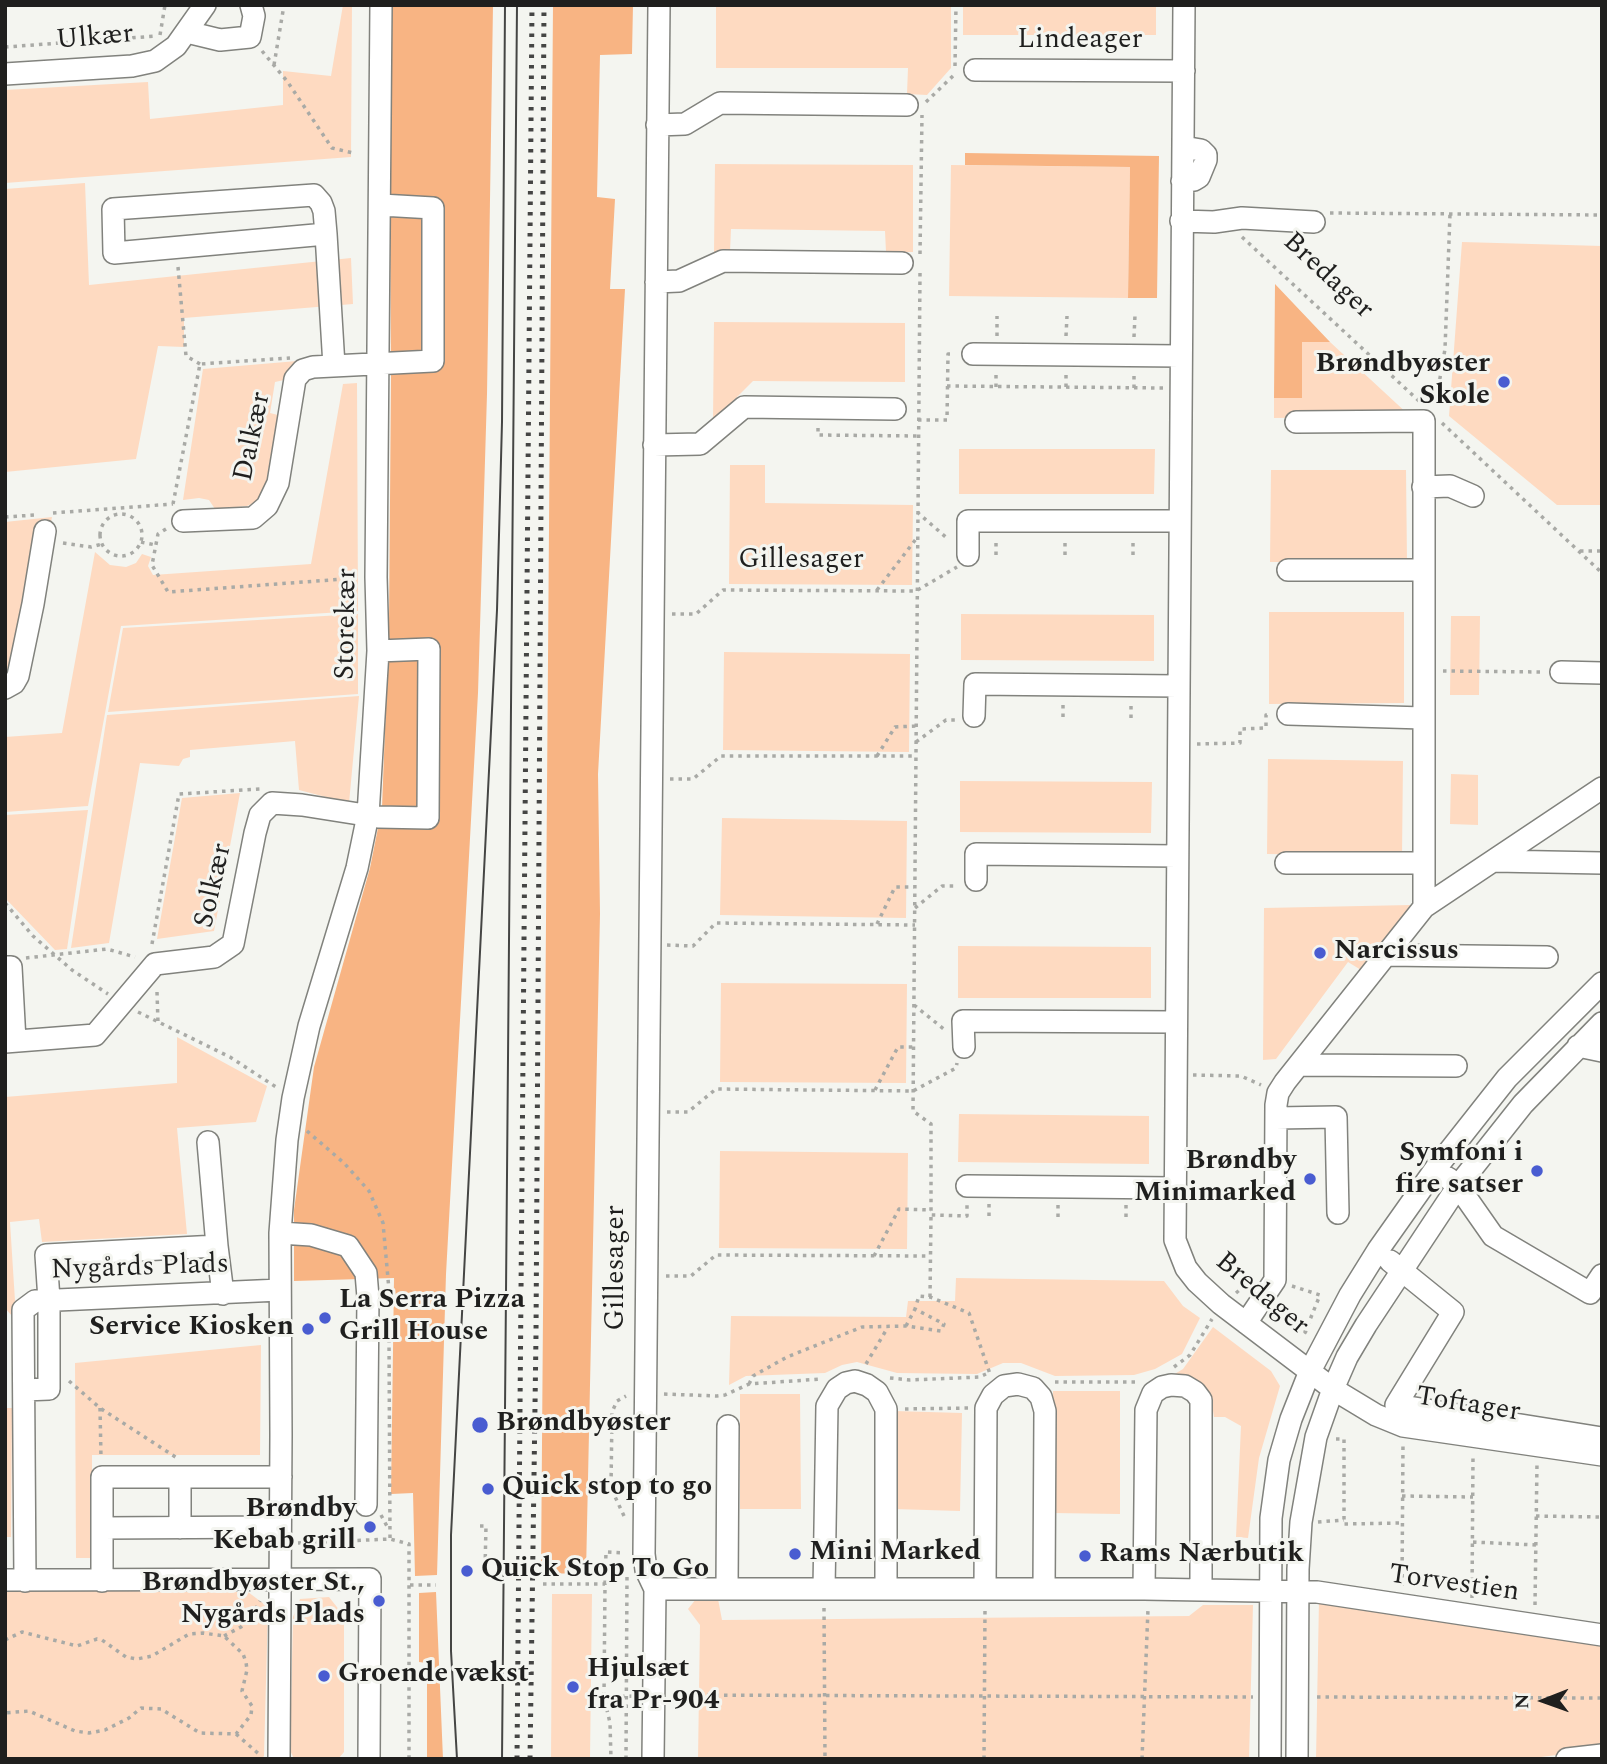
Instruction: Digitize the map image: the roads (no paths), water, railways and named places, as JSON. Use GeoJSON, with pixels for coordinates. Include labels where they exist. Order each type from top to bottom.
{"type":"FeatureCollection","features":[{"type":"Feature","properties":{"kind":"street","name":"Ulkær"},"geometry":{"type":"LineString","coordinates":[[5,74],[144,65],[169,53],[205,5]]}},
{"type":"Feature","properties":{"kind":"street"},"geometry":{"type":"LineString","coordinates":[[187,32],[220,40],[250,37],[254,16],[251,5]]}},
{"type":"Feature","properties":{"kind":"street","name":"Storekær"},"geometry":{"type":"LineString","coordinates":[[280,1233],[286,1140],[293,1098],[309,1026],[357,868],[368,815],[378,651],[376,577],[381,5]]}},
{"type":"Feature","properties":{"kind":"street","name":"Gillesager"},"geometry":{"type":"LineString","coordinates":[[653,1759],[654,1588],[646,1570],[644,1554],[659,5]]}},
{"type":"Feature","properties":{"kind":"street","name":"Lindeager"},"geometry":{"type":"LineString","coordinates":[[1182,190],[1184,5]]}},
{"type":"Feature","properties":{"kind":"street","name":"Lindeager"},"geometry":{"type":"LineString","coordinates":[[975,69],[1184,71]]}},
{"type":"Feature","properties":{"kind":"street"},"geometry":{"type":"LineString","coordinates":[[657,125],[685,124],[720,103],[907,105]]}},
{"type":"Feature","properties":{"kind":"street","name":"Bredager"},"geometry":{"type":"LineString","coordinates":[[1182,190],[1175,1240],[1180,1257],[1197,1282],[1221,1304],[1333,1390]]}},
{"type":"Feature","properties":{"kind":"street"},"geometry":{"type":"LineString","coordinates":[[326,234],[114,253],[113,209],[314,195],[321,202],[326,234],[334,366]]}},
{"type":"Feature","properties":{"kind":"street","name":"Dalkær"},"geometry":{"type":"LineString","coordinates":[[177,516],[253,518],[267,506],[278,482],[298,373],[308,368],[433,361],[433,208],[381,205]]}},
{"type":"Feature","properties":{"kind":"street"},"geometry":{"type":"LineString","coordinates":[[1181,221],[1242,233],[1254,232],[1281,221],[1314,222]]}},
{"type":"Feature","properties":{"kind":"street"},"geometry":{"type":"LineString","coordinates":[[656,282],[679,281],[723,261],[902,263]]}},
{"type":"Feature","properties":{"kind":"street"},"geometry":{"type":"LineString","coordinates":[[973,354],[1180,356]]}},
{"type":"Feature","properties":{"kind":"street"},"geometry":{"type":"LineString","coordinates":[[654,445],[700,444],[744,407],[895,409]]}},
{"type":"Feature","properties":{"kind":"street"},"geometry":{"type":"LineString","coordinates":[[1296,422],[1430,416],[1423,487],[1424,907]]}},
{"type":"Feature","properties":{"kind":"street"},"geometry":{"type":"LineString","coordinates":[[1423,487],[1450,486],[1473,496]]}},
{"type":"Feature","properties":{"kind":"street"},"geometry":{"type":"LineString","coordinates":[[968,555],[968,521],[1179,521]]}},
{"type":"Feature","properties":{"kind":"street"},"geometry":{"type":"LineString","coordinates":[[5,688],[15,683],[18,676],[45,535]]}},
{"type":"Feature","properties":{"kind":"street"},"geometry":{"type":"LineString","coordinates":[[1288,570],[1423,570]]}},
{"type":"Feature","properties":{"kind":"street"},"geometry":{"type":"LineString","coordinates":[[368,815],[428,818],[429,649],[378,651]]}},
{"type":"Feature","properties":{"kind":"street"},"geometry":{"type":"LineString","coordinates":[[1561,672],[1602,673]]}},
{"type":"Feature","properties":{"kind":"street"},"geometry":{"type":"LineString","coordinates":[[974,716],[975,684],[1178,686]]}},
{"type":"Feature","properties":{"kind":"street"},"geometry":{"type":"LineString","coordinates":[[1288,713],[1423,718]]}},
{"type":"Feature","properties":{"kind":"street"},"geometry":{"type":"LineString","coordinates":[[1246,1323],[1275,1280],[1278,1093],[1424,907],[1602,788]]}},
{"type":"Feature","properties":{"kind":"street","name":"Solkær"},"geometry":{"type":"LineString","coordinates":[[10,1042],[95,1035],[155,964],[214,957],[233,944],[255,832],[260,815],[272,803],[368,815]]}},
{"type":"Feature","properties":{"kind":"street"},"geometry":{"type":"LineString","coordinates":[[976,880],[976,854],[1177,856]]}},
{"type":"Feature","properties":{"kind":"street"},"geometry":{"type":"LineString","coordinates":[[1494,861],[1602,863]]}},
{"type":"Feature","properties":{"kind":"street"},"geometry":{"type":"LineString","coordinates":[[1286,863],[1423,863]]}},
{"type":"Feature","properties":{"kind":"street"},"geometry":{"type":"LineString","coordinates":[[1386,955],[1547,957]]}},
{"type":"Feature","properties":{"kind":"street"},"geometry":{"type":"LineString","coordinates":[[8,967],[10,1042]]}},
{"type":"Feature","properties":{"kind":"street"},"geometry":{"type":"LineString","coordinates":[[1270,1759],[1271,1518],[1279,1460],[1291,1419],[1310,1371],[1378,1250],[1436,1168],[1507,1078],[1602,983]]}},
{"type":"Feature","properties":{"kind":"street"},"geometry":{"type":"LineString","coordinates":[[964,1047],[963,1021],[1175,1022]]}},
{"type":"Feature","properties":{"kind":"street"},"geometry":{"type":"LineString","coordinates":[[1297,1759],[1301,1522],[1316,1437],[1333,1390],[1347,1357],[1401,1269],[1458,1186],[1523,1104],[1602,1023]]}},
{"type":"Feature","properties":{"kind":"street"},"geometry":{"type":"LineString","coordinates":[[1578,1046],[1602,1051]]}},
{"type":"Feature","properties":{"kind":"street"},"geometry":{"type":"LineString","coordinates":[[1298,1065],[1456,1066]]}},
{"type":"Feature","properties":{"kind":"street"},"geometry":{"type":"LineString","coordinates":[[1276,1118],[1336,1117],[1338,1213]]}},
{"type":"Feature","properties":{"kind":"street"},"geometry":{"type":"LineString","coordinates":[[208,1142],[223,1294]]}},
{"type":"Feature","properties":{"kind":"street"},"geometry":{"type":"LineString","coordinates":[[1436,1168],[1458,1186],[1493,1236],[1590,1293],[1602,1275]]}},
{"type":"Feature","properties":{"kind":"street"},"geometry":{"type":"LineString","coordinates":[[967,1186],[1174,1188]]}},
{"type":"Feature","properties":{"kind":"street"},"geometry":{"type":"LineString","coordinates":[[279,1759],[280,1233],[311,1236],[348,1246],[366,1273],[366,1505]]}},
{"type":"Feature","properties":{"kind":"street"},"geometry":{"type":"LineString","coordinates":[[24,1390],[49,1389],[46,1255],[217,1246]]}},
{"type":"Feature","properties":{"kind":"street"},"geometry":{"type":"LineString","coordinates":[[1378,1250],[1453,1311],[1396,1405],[1602,1438]]}},
{"type":"Feature","properties":{"kind":"street","name":"Nygårds Plads"},"geometry":{"type":"LineString","coordinates":[[280,1290],[35,1301],[23,1310],[24,1390],[15,1580],[370,1579],[369,1759]]}},
{"type":"Feature","properties":{"kind":"street"},"geometry":{"type":"LineString","coordinates":[[824,1589],[827,1406],[837,1389],[855,1381],[877,1392],[886,1409],[886,1589]]}},
{"type":"Feature","properties":{"kind":"street"},"geometry":{"type":"LineString","coordinates":[[985,1589],[991,1391],[1018,1384],[1032,1388],[1041,1396],[1045,1411],[1044,1589]]}},
{"type":"Feature","properties":{"kind":"street"},"geometry":{"type":"LineString","coordinates":[[1147,1589],[1146,1410],[1153,1393],[1171,1385],[1185,1386],[1201,1400],[1201,1590]]}},
{"type":"Feature","properties":{"kind":"street","name":"Toftager"},"geometry":{"type":"LineString","coordinates":[[1333,1390],[1376,1415],[1403,1426],[1602,1455]]}},
{"type":"Feature","properties":{"kind":"street"},"geometry":{"type":"LineString","coordinates":[[727,1588],[728,1426]]}},
{"type":"Feature","properties":{"kind":"street"},"geometry":{"type":"LineString","coordinates":[[180,1477],[180,1528]]}},
{"type":"Feature","properties":{"kind":"street"},"geometry":{"type":"LineString","coordinates":[[102,1581],[102,1478],[281,1477]]}},
{"type":"Feature","properties":{"kind":"street"},"geometry":{"type":"LineString","coordinates":[[102,1528],[280,1527]]}},
{"type":"Feature","properties":{"kind":"street","name":"Torvestien"},"geometry":{"type":"LineString","coordinates":[[654,1588],[1317,1592],[1602,1634]]}},
{"type":"Feature","properties":{"kind":"street"},"geometry":{"type":"LineString","coordinates":[[1567,1759],[1602,1755]]}},
{"type":"Feature","properties":{"kind":"tram line"},"geometry":{"type":"LineString","coordinates":[[457,1759],[451,1651],[451,1535],[497,610],[502,422],[505,5]]}},
{"type":"Feature","properties":{"kind":"tram line"},"geometry":{"type":"LineString","coordinates":[[502,1759],[517,5]]}},
{"type":"Feature","properties":{"kind":"railway"},"geometry":{"type":"LineString","coordinates":[[517,1759],[532,5]]}},
{"type":"Feature","properties":{"kind":"railway"},"geometry":{"type":"LineString","coordinates":[[530,1759],[536,1335],[544,5]]}},
{"type":"Feature","properties":{"kind":"place","name":"Brøndbyøster Skole"},"geometry":{"type":"Point","coordinates":[1504,382]}},
{"type":"Feature","properties":{"kind":"place","name":"Narcissus"},"geometry":{"type":"Point","coordinates":[1320,953]}},
{"type":"Feature","properties":{"kind":"place","name":"Symfoni i fire satser"},"geometry":{"type":"Point","coordinates":[1537,1171]}},
{"type":"Feature","properties":{"kind":"place","name":"Brøndby Minimarked"},"geometry":{"type":"Point","coordinates":[1310,1179]}},
{"type":"Feature","properties":{"kind":"place","name":"La Serra Pizza Grill House"},"geometry":{"type":"Point","coordinates":[325,1318]}},
{"type":"Feature","properties":{"kind":"place","name":"Service Kiosken"},"geometry":{"type":"Point","coordinates":[308,1329]}},
{"type":"Feature","properties":{"kind":"place","name":"Brøndbyøster"},"geometry":{"type":"Point","coordinates":[480,1425]}},
{"type":"Feature","properties":{"kind":"place","name":"Quick stop to go"},"geometry":{"type":"Point","coordinates":[488,1489]}},
{"type":"Feature","properties":{"kind":"place","name":"Brøndby Kebab grill"},"geometry":{"type":"Point","coordinates":[370,1527]}},
{"type":"Feature","properties":{"kind":"place","name":"Mini Marked"},"geometry":{"type":"Point","coordinates":[795,1554]}},
{"type":"Feature","properties":{"kind":"place","name":"Rams Nærbutik"},"geometry":{"type":"Point","coordinates":[1085,1556]}},
{"type":"Feature","properties":{"kind":"place","name":"Quick Stop To Go"},"geometry":{"type":"Point","coordinates":[467,1571]}},
{"type":"Feature","properties":{"kind":"place","name":"Brøndbyøster St., Nygårds Plads"},"geometry":{"type":"Point","coordinates":[379,1601]}},
{"type":"Feature","properties":{"kind":"place","name":"Groende vækst"},"geometry":{"type":"Point","coordinates":[324,1676]}},
{"type":"Feature","properties":{"kind":"place","name":"Hjulsæt fra Pr-904"},"geometry":{"type":"Point","coordinates":[573,1687]}}]}
